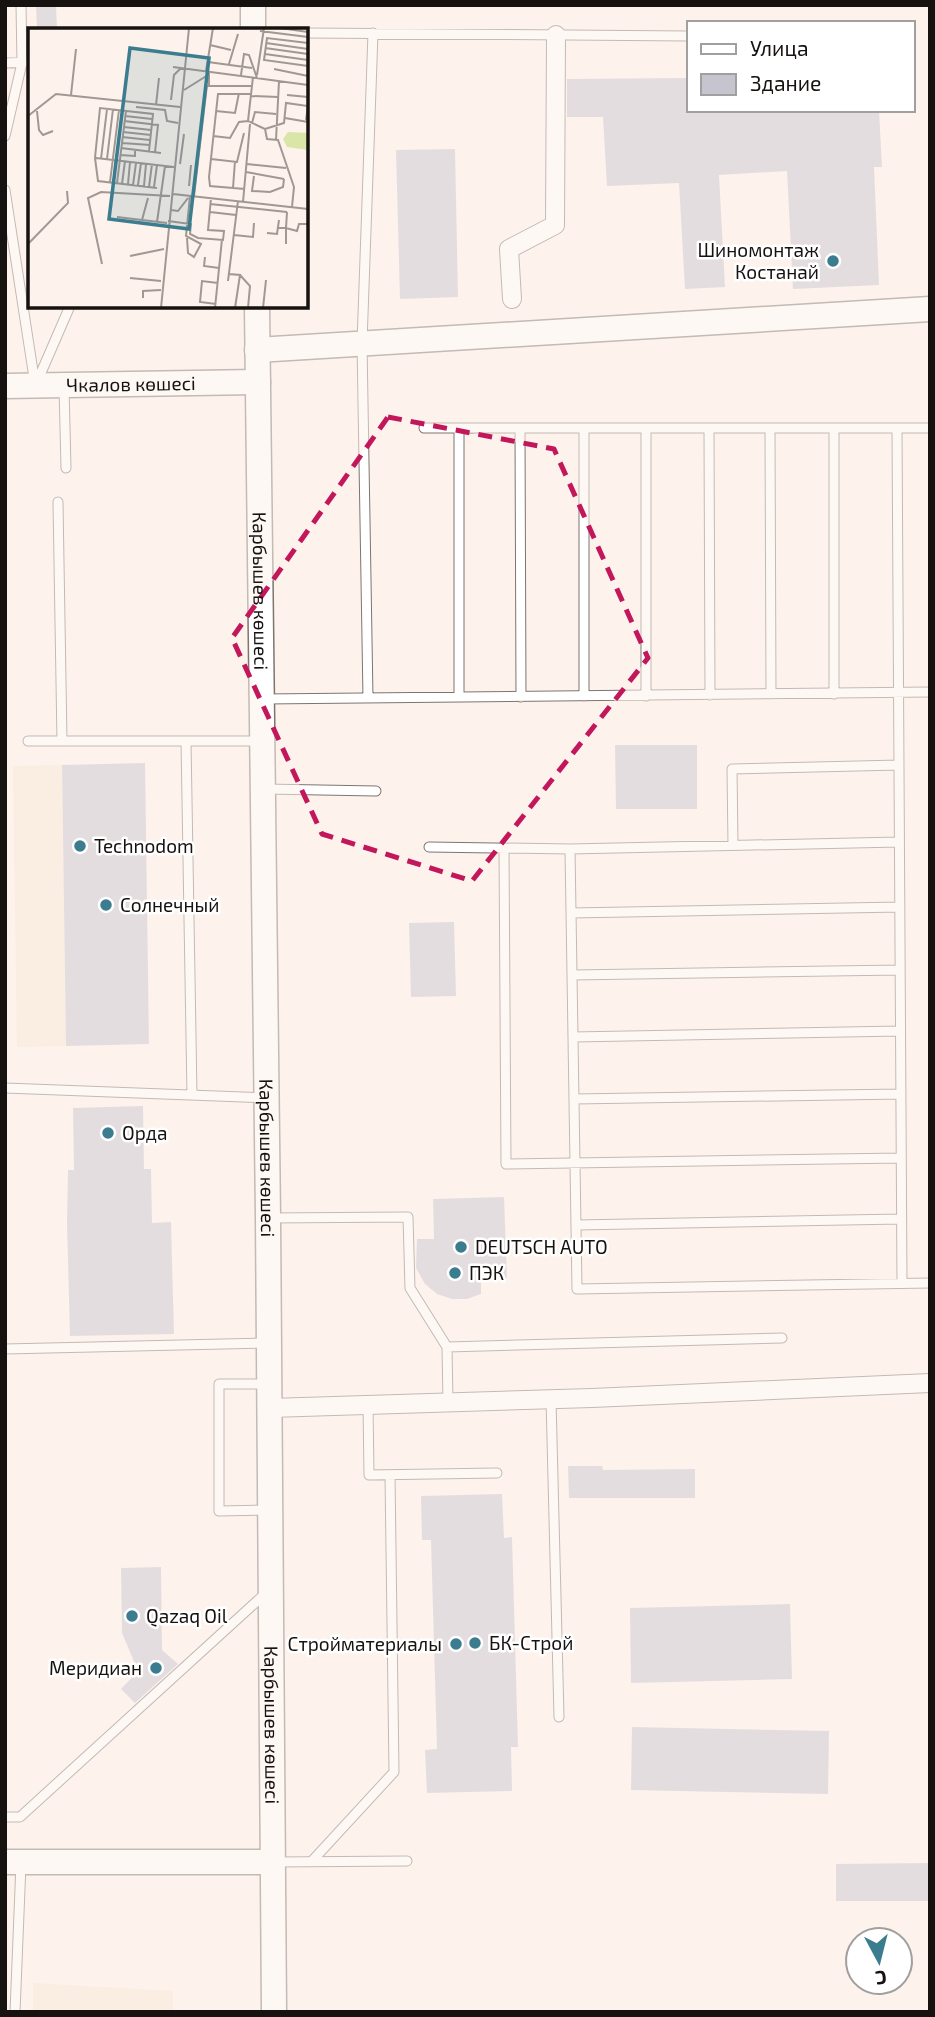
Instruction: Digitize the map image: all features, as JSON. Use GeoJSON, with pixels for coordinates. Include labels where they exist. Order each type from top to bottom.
{"type":"FeatureCollection","features":[{"type":"Feature","properties":{"kind":"main road"},"geometry":{"type":"LineString","coordinates":[[253,5],[253,28]]}},
{"type":"Feature","properties":{"kind":"main road","name":"Карбышев көшесі"},"geometry":{"type":"LineString","coordinates":[[257,308],[270,1396],[274,2012]]}},
{"type":"Feature","properties":{"kind":"main road"},"geometry":{"type":"LineString","coordinates":[[257,349],[930,309]]}},
{"type":"Feature","properties":{"kind":"main road","name":"Чкалов көшесі"},"geometry":{"type":"LineString","coordinates":[[5,386],[258,382]]}},
{"type":"Feature","properties":{"kind":"main road"},"geometry":{"type":"LineString","coordinates":[[13,1862],[273,1862]]}},
{"type":"Feature","properties":{"kind":"street"},"geometry":{"type":"LineString","coordinates":[[512,299],[509,249],[555,225],[556,35]]}},
{"type":"Feature","properties":{"kind":"street"},"geometry":{"type":"LineString","coordinates":[[270,1396],[368,1405],[930,1382]]}},
{"type":"Feature","properties":{"kind":"lane"},"geometry":{"type":"LineString","coordinates":[[5,136],[26,63],[21,5]]}},
{"type":"Feature","properties":{"kind":"lane"},"geometry":{"type":"LineString","coordinates":[[308,33],[687,36]]}},
{"type":"Feature","properties":{"kind":"lane"},"geometry":{"type":"LineString","coordinates":[[368,698],[362,343],[373,33]]}},
{"type":"Feature","properties":{"kind":"lane"},"geometry":{"type":"LineString","coordinates":[[5,63],[26,63]]}},
{"type":"Feature","properties":{"kind":"lane"},"geometry":{"type":"LineString","coordinates":[[5,190],[35,385]]}},
{"type":"Feature","properties":{"kind":"lane"},"geometry":{"type":"LineString","coordinates":[[35,385],[69,308]]}},
{"type":"Feature","properties":{"kind":"lane"},"geometry":{"type":"LineString","coordinates":[[64,385],[66,468]]}},
{"type":"Feature","properties":{"kind":"lane"},"geometry":{"type":"LineString","coordinates":[[424,428],[930,428]]}},
{"type":"Feature","properties":{"kind":"lane"},"geometry":{"type":"LineString","coordinates":[[459,428],[459,697]]}},
{"type":"Feature","properties":{"kind":"lane"},"geometry":{"type":"LineString","coordinates":[[520,428],[521,697]]}},
{"type":"Feature","properties":{"kind":"lane"},"geometry":{"type":"LineString","coordinates":[[583,428],[584,696]]}},
{"type":"Feature","properties":{"kind":"lane"},"geometry":{"type":"LineString","coordinates":[[646,428],[646,696]]}},
{"type":"Feature","properties":{"kind":"lane"},"geometry":{"type":"LineString","coordinates":[[709,428],[710,695]]}},
{"type":"Feature","properties":{"kind":"lane"},"geometry":{"type":"LineString","coordinates":[[770,428],[771,694]]}},
{"type":"Feature","properties":{"kind":"lane"},"geometry":{"type":"LineString","coordinates":[[834,428],[834,694]]}},
{"type":"Feature","properties":{"kind":"lane"},"geometry":{"type":"LineString","coordinates":[[897,428],[902,1283]]}},
{"type":"Feature","properties":{"kind":"lane"},"geometry":{"type":"LineString","coordinates":[[58,502],[62,741]]}},
{"type":"Feature","properties":{"kind":"lane"},"geometry":{"type":"LineString","coordinates":[[262,699],[930,692]]}},
{"type":"Feature","properties":{"kind":"lane"},"geometry":{"type":"LineString","coordinates":[[28,741],[262,741]]}},
{"type":"Feature","properties":{"kind":"lane"},"geometry":{"type":"LineString","coordinates":[[186,741],[192,1095]]}},
{"type":"Feature","properties":{"kind":"lane"},"geometry":{"type":"LineString","coordinates":[[733,845],[732,769],[899,765]]}},
{"type":"Feature","properties":{"kind":"lane"},"geometry":{"type":"LineString","coordinates":[[263,789],[376,791]]}},
{"type":"Feature","properties":{"kind":"lane"},"geometry":{"type":"LineString","coordinates":[[429,847],[570,849],[899,842]]}},
{"type":"Feature","properties":{"kind":"lane"},"geometry":{"type":"LineString","coordinates":[[504,848],[506,1164],[901,1157]]}},
{"type":"Feature","properties":{"kind":"lane"},"geometry":{"type":"LineString","coordinates":[[570,849],[577,1289],[930,1283]]}},
{"type":"Feature","properties":{"kind":"lane"},"geometry":{"type":"LineString","coordinates":[[571,913],[900,907]]}},
{"type":"Feature","properties":{"kind":"lane"},"geometry":{"type":"LineString","coordinates":[[572,975],[900,970]]}},
{"type":"Feature","properties":{"kind":"lane"},"geometry":{"type":"LineString","coordinates":[[573,1037],[900,1031]]}},
{"type":"Feature","properties":{"kind":"lane"},"geometry":{"type":"LineString","coordinates":[[5,1088],[267,1098]]}},
{"type":"Feature","properties":{"kind":"lane"},"geometry":{"type":"LineString","coordinates":[[574,1099],[901,1094]]}},
{"type":"Feature","properties":{"kind":"lane"},"geometry":{"type":"LineString","coordinates":[[268,1218],[408,1217],[410,1288],[447,1347],[448,1403]]}},
{"type":"Feature","properties":{"kind":"lane"},"geometry":{"type":"LineString","coordinates":[[576,1225],[901,1219]]}},
{"type":"Feature","properties":{"kind":"lane"},"geometry":{"type":"LineString","coordinates":[[447,1347],[782,1338]]}},
{"type":"Feature","properties":{"kind":"lane"},"geometry":{"type":"LineString","coordinates":[[5,1349],[269,1343]]}},
{"type":"Feature","properties":{"kind":"lane"},"geometry":{"type":"LineString","coordinates":[[270,1396],[219,1384],[219,1511],[271,1510]]}},
{"type":"Feature","properties":{"kind":"lane"},"geometry":{"type":"LineString","coordinates":[[551,1399],[559,1717]]}},
{"type":"Feature","properties":{"kind":"lane"},"geometry":{"type":"LineString","coordinates":[[368,1405],[369,1475],[497,1472]]}},
{"type":"Feature","properties":{"kind":"lane"},"geometry":{"type":"LineString","coordinates":[[312,1861],[394,1772],[390,1475]]}},
{"type":"Feature","properties":{"kind":"lane"},"geometry":{"type":"LineString","coordinates":[[5,1817],[20,1817],[271,1589]]}},
{"type":"Feature","properties":{"kind":"lane"},"geometry":{"type":"LineString","coordinates":[[273,1862],[407,1860]]}},
{"type":"Feature","properties":{"kind":"lane"},"geometry":{"type":"LineString","coordinates":[[13,1862],[17,1973],[15,2012]]}},
{"type":"Feature","properties":{"kind":"lane"},"geometry":{"type":"LineString","coordinates":[[5,1973],[17,1973]]}},
{"type":"Feature","properties":{"kind":"highlighted area"},"geometry":{"type":"Polygon","coordinates":[[[388,417],[554,449],[648,658],[472,881],[322,834],[232,638],[388,417]]]}},
{"type":"Feature","properties":{"kind":"shaded area"},"geometry":{"type":"Polygon","coordinates":[[[62,765],[66,1046],[17,1047],[13,766],[62,765]]]}},
{"type":"Feature","properties":{"kind":"shaded area"},"geometry":{"type":"Polygon","coordinates":[[[33,1983],[173,1991],[173,2012],[33,2012],[33,1983]]]}},
{"type":"Feature","properties":{"kind":"building"},"geometry":{"type":"Polygon","coordinates":[[[36,5],[56,5],[57,28],[37,28],[36,5]]]}},
{"type":"Feature","properties":{"kind":"building"},"geometry":{"type":"Polygon","coordinates":[[[687,78],[687,112],[879,112],[882,167],[874,167],[879,285],[793,289],[787,171],[719,175],[725,287],[685,289],[679,183],[607,186],[603,117],[567,117],[567,79],[687,78]]]}},
{"type":"Feature","properties":{"kind":"building"},"geometry":{"type":"Polygon","coordinates":[[[455,149],[458,297],[400,299],[396,150],[455,149]]]}},
{"type":"Feature","properties":{"kind":"building"},"geometry":{"type":"Polygon","coordinates":[[[615,745],[697,745],[697,809],[616,809],[615,745]]]}},
{"type":"Feature","properties":{"kind":"building","name":"Солнечный"},"geometry":{"type":"Polygon","coordinates":[[[145,763],[149,1044],[66,1046],[62,765],[145,763]]]}},
{"type":"Feature","properties":{"kind":"building"},"geometry":{"type":"Polygon","coordinates":[[[454,922],[456,996],[411,997],[409,923],[454,922]]]}},
{"type":"Feature","properties":{"kind":"building"},"geometry":{"type":"Polygon","coordinates":[[[143,1106],[144,1169],[151,1169],[152,1223],[171,1222],[174,1334],[70,1336],[67,1224],[68,1170],[74,1170],[73,1108],[143,1106]]]}},
{"type":"Feature","properties":{"kind":"building","name":"DEUTSCH AUTO"},"geometry":{"type":"Polygon","coordinates":[[[504,1197],[507,1278],[481,1278],[481,1294],[467,1299],[452,1299],[437,1294],[425,1284],[416,1268],[417,1239],[434,1239],[433,1199],[504,1197]]]}},
{"type":"Feature","properties":{"kind":"building"},"geometry":{"type":"Polygon","coordinates":[[[568,1466],[602,1466],[603,1470],[695,1469],[695,1498],[569,1498],[568,1466]]]}},
{"type":"Feature","properties":{"kind":"building","name":"БК-Строй"},"geometry":{"type":"Polygon","coordinates":[[[502,1494],[504,1538],[512,1537],[518,1747],[511,1747],[512,1791],[427,1793],[425,1750],[437,1749],[431,1540],[422,1540],[421,1496],[502,1494]]]}},
{"type":"Feature","properties":{"kind":"building"},"geometry":{"type":"Polygon","coordinates":[[[161,1567],[162,1650],[178,1664],[135,1703],[121,1689],[138,1671],[122,1633],[121,1568],[161,1567]]]}},
{"type":"Feature","properties":{"kind":"building"},"geometry":{"type":"Polygon","coordinates":[[[790,1604],[792,1679],[631,1683],[630,1608],[790,1604]]]}},
{"type":"Feature","properties":{"kind":"building"},"geometry":{"type":"Polygon","coordinates":[[[632,1727],[829,1731],[828,1794],[631,1790],[632,1727]]]}},
{"type":"Feature","properties":{"kind":"building"},"geometry":{"type":"Polygon","coordinates":[[[930,1863],[930,1901],[836,1901],[836,1864],[930,1863]]]}},
{"type":"Feature","properties":{"kind":"place","name":"Шиномонтаж Костанай"},"geometry":{"type":"Point","coordinates":[833,261]}},
{"type":"Feature","properties":{"kind":"place","name":"Technodom"},"geometry":{"type":"Point","coordinates":[80,846]}},
{"type":"Feature","properties":{"kind":"place","name":"Солнечный"},"geometry":{"type":"Point","coordinates":[106,905]}},
{"type":"Feature","properties":{"kind":"place","name":"Орда"},"geometry":{"type":"Point","coordinates":[108,1133]}},
{"type":"Feature","properties":{"kind":"place","name":"DEUTSCH AUTO"},"geometry":{"type":"Point","coordinates":[461,1247]}},
{"type":"Feature","properties":{"kind":"place","name":"ПЭК"},"geometry":{"type":"Point","coordinates":[455,1273]}},
{"type":"Feature","properties":{"kind":"place","name":"Qazaq Oil"},"geometry":{"type":"Point","coordinates":[132,1616]}},
{"type":"Feature","properties":{"kind":"place","name":"БК-Строй"},"geometry":{"type":"Point","coordinates":[475,1643]}},
{"type":"Feature","properties":{"kind":"place","name":"Стройматериалы"},"geometry":{"type":"Point","coordinates":[456,1644]}},
{"type":"Feature","properties":{"kind":"place","name":"Меридиан"},"geometry":{"type":"Point","coordinates":[156,1668]}}]}
